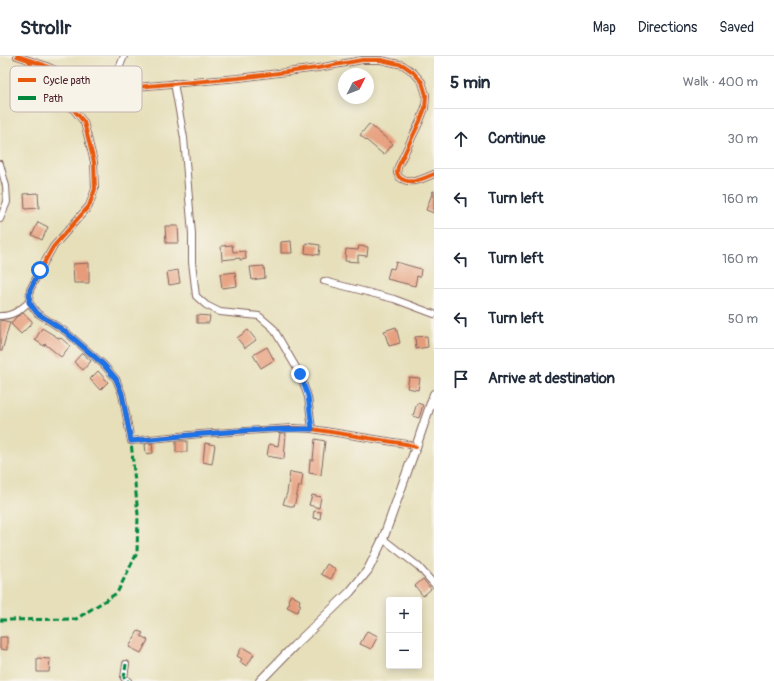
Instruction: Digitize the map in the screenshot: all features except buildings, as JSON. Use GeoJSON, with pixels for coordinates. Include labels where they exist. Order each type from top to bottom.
{"type":"FeatureCollection","features":[{"type":"Feature","properties":{"kind":"street"},"geometry":{"type":"LineString","coordinates":[[17,56],[46,66]]}},
{"type":"Feature","properties":{"kind":"street"},"geometry":{"type":"LineString","coordinates":[[120,66],[124,56]]}},
{"type":"Feature","properties":{"kind":"street"},"geometry":{"type":"LineString","coordinates":[[142,86],[261,75],[318,68],[362,60],[382,60],[403,65],[413,72],[422,82],[426,95],[425,108],[398,167],[397,173],[399,177],[407,182],[415,182],[434,174]]}},
{"type":"Feature","properties":{"kind":"street"},"geometry":{"type":"LineString","coordinates":[[29,61],[32,66]]}},
{"type":"Feature","properties":{"kind":"street"},"geometry":{"type":"LineString","coordinates":[[174,83],[184,138],[192,234],[192,262],[196,296],[206,306],[220,312],[259,316],[273,328],[300,374],[308,396],[312,429]]}},
{"type":"Feature","properties":{"kind":"street"},"geometry":{"type":"LineString","coordinates":[[76,112],[84,122],[94,162],[95,189],[89,206],[53,247],[30,290],[29,302],[37,313],[66,332],[104,365],[116,379],[122,394],[131,441],[200,434],[293,428],[312,429],[406,444],[416,447]]}},
{"type":"Feature","properties":{"kind":"street"},"geometry":{"type":"LineString","coordinates":[[0,164],[6,186],[7,202],[0,219]]}},
{"type":"Feature","properties":{"kind":"street"},"geometry":{"type":"LineString","coordinates":[[324,281],[394,299],[434,314]]}},
{"type":"Feature","properties":{"kind":"street"},"geometry":{"type":"LineString","coordinates":[[0,316],[8,316],[17,312],[29,302]]}},
{"type":"Feature","properties":{"kind":"street"},"geometry":{"type":"LineString","coordinates":[[260,681],[350,592],[368,570],[383,539],[434,394]]}},
{"type":"Feature","properties":{"kind":"street"},"geometry":{"type":"LineString","coordinates":[[383,539],[418,566],[434,584]]}},
{"type":"Feature","properties":{"kind":"street"},"geometry":{"type":"LineString","coordinates":[[126,664],[124,678],[128,681]]}},
{"type":"Feature","properties":{"kind":"marked path"},"geometry":{"type":"LineString","coordinates":[[0,620],[76,619],[117,593],[137,553],[138,515],[131,441]]}},
{"type":"Feature","properties":{"kind":"marked path"},"geometry":{"type":"LineString","coordinates":[[126,664],[124,678],[128,681]]}},
{"type":"Feature","properties":{"kind":"cycle path"},"geometry":{"type":"LineString","coordinates":[[17,56],[46,66]]}},
{"type":"Feature","properties":{"kind":"cycle path"},"geometry":{"type":"LineString","coordinates":[[142,87],[239,78],[318,68],[362,60],[381,60],[403,65],[413,72],[422,82],[426,95],[425,108],[398,167],[397,173],[399,177],[407,181],[421,180],[434,174]]}},
{"type":"Feature","properties":{"kind":"cycle path"},"geometry":{"type":"LineString","coordinates":[[29,61],[32,66]]}},
{"type":"Feature","properties":{"kind":"cycle path"},"geometry":{"type":"LineString","coordinates":[[76,112],[84,122],[94,162],[95,189],[89,206],[53,247],[30,290],[29,302],[37,313],[66,332],[104,365],[116,379],[122,394],[131,441],[200,434],[293,428],[312,429],[406,444],[416,447]]}},
{"type":"Feature","properties":{"kind":"route"},"geometry":{"type":"LineString","coordinates":[[40,270],[30,290],[29,302],[37,313],[66,332],[104,365],[116,379],[122,394],[131,441],[200,434],[293,428],[312,429],[308,396],[300,374]]}}]}
